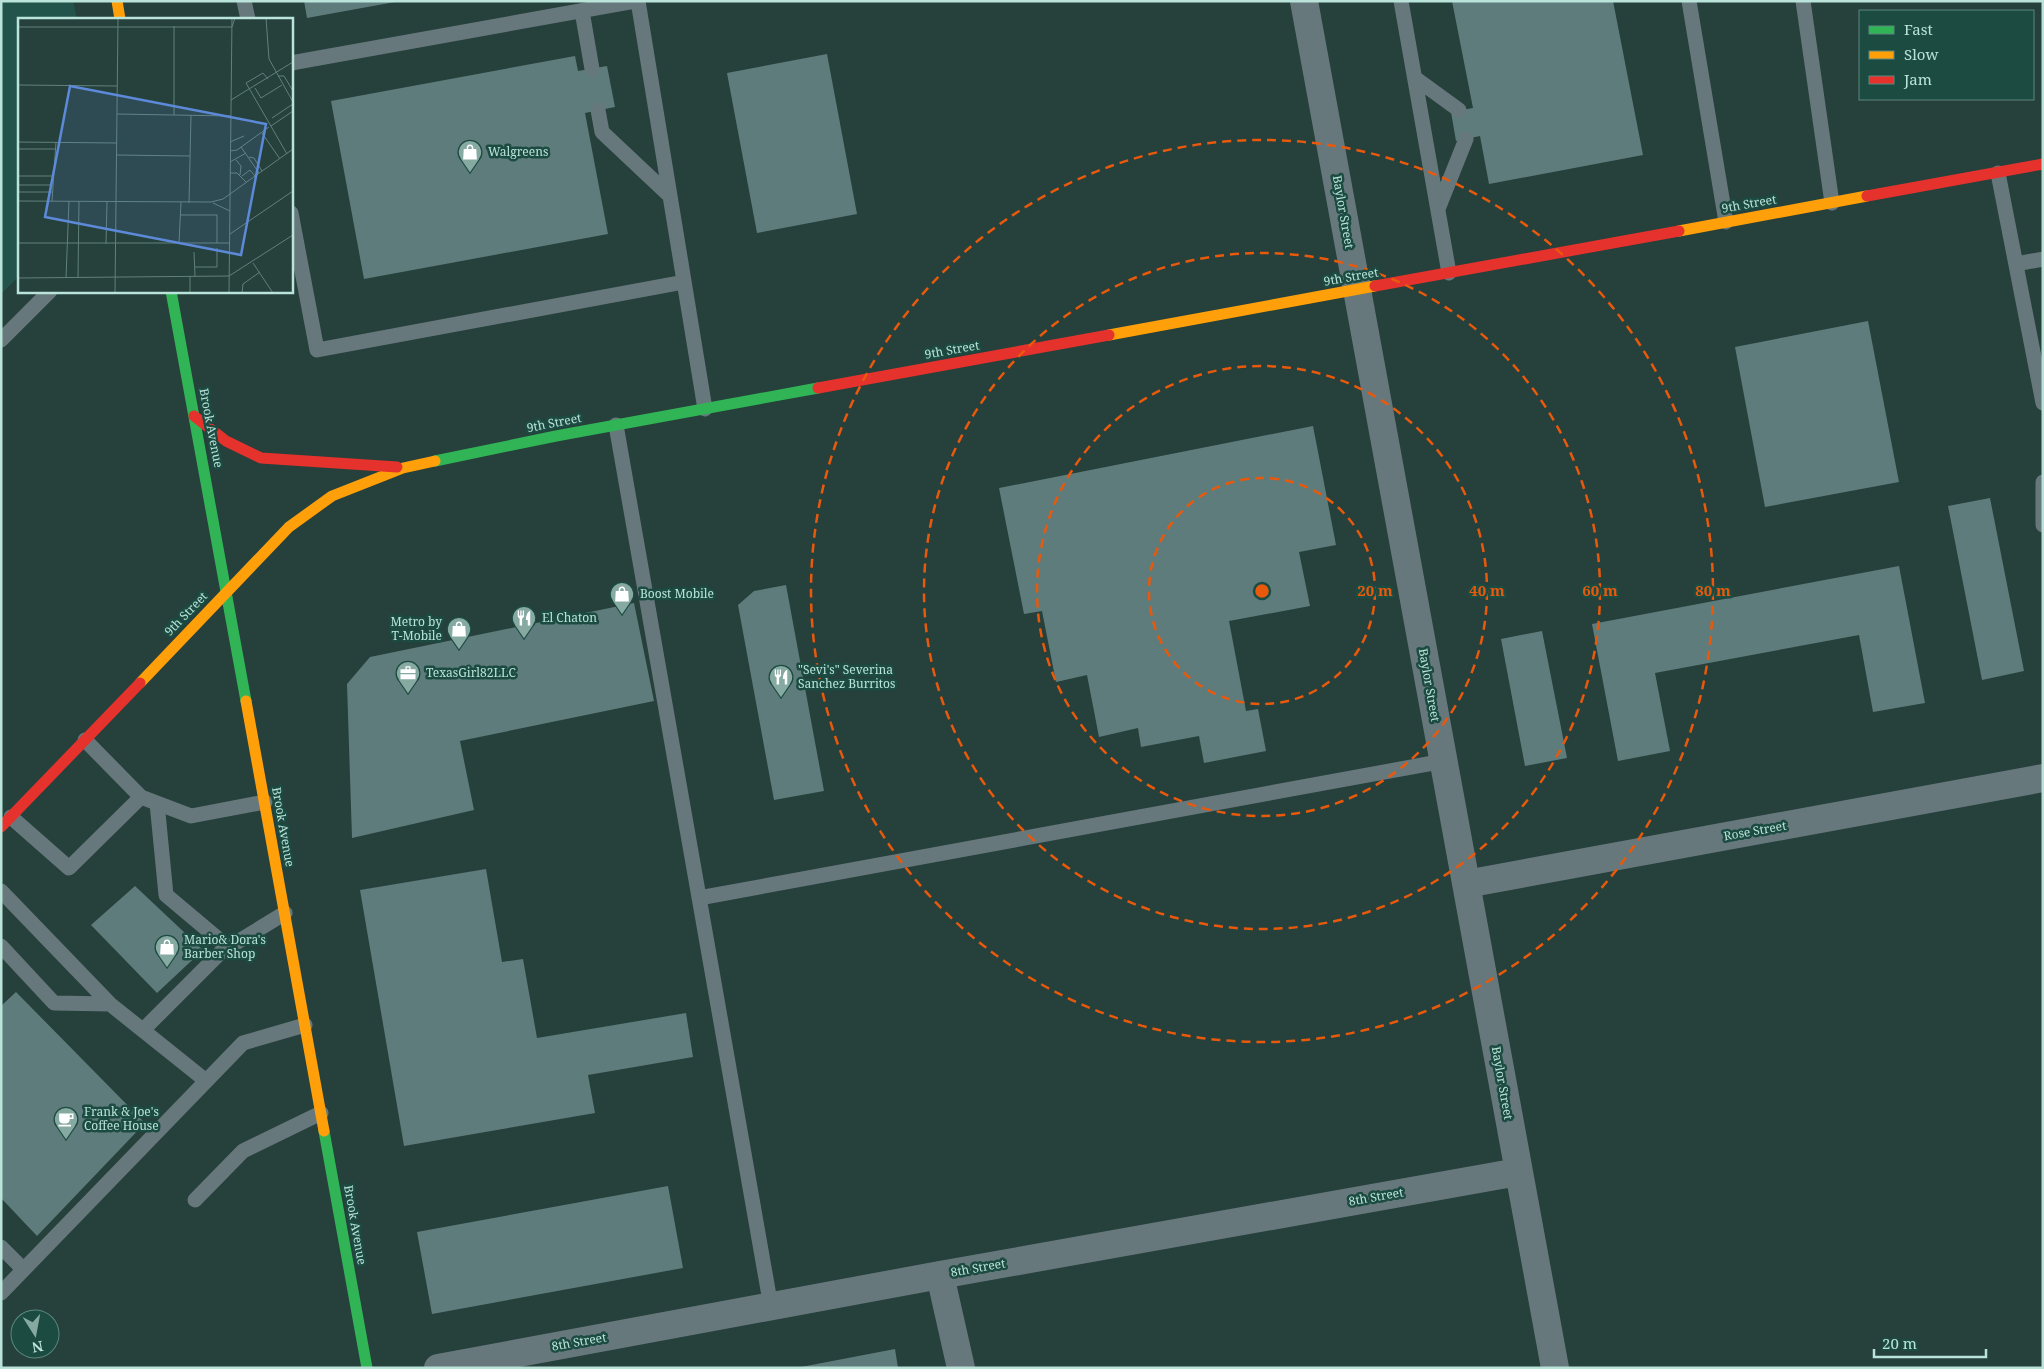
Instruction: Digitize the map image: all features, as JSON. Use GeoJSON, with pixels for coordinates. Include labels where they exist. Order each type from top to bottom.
{"type":"FeatureCollection","features":[{"type":"Feature","properties":{"kind":"street"},"geometry":{"type":"LineString","coordinates":[[117,1],[120,18]]}},
{"type":"Feature","properties":{"kind":"street","name":"Baylor Street"},"geometry":{"type":"LineString","coordinates":[[1304,1],[1518,1172],[1556,1368]]}},
{"type":"Feature","properties":{"kind":"street","name":"9th Street"},"geometry":{"type":"LineString","coordinates":[[6,822],[289,527],[332,496],[404,468],[616,425],[2043,164]]}},
{"type":"Feature","properties":{"kind":"street","name":"Brook Avenue"},"geometry":{"type":"LineString","coordinates":[[171,292],[367,1368]]}},
{"type":"Feature","properties":{"kind":"street"},"geometry":{"type":"LineString","coordinates":[[194,416],[226,441],[261,458],[404,468]]}},
{"type":"Feature","properties":{"kind":"street","name":"Rose Street"},"geometry":{"type":"LineString","coordinates":[[1466,884],[2043,778]]}},
{"type":"Feature","properties":{"kind":"street","name":"8th Street"},"geometry":{"type":"LineString","coordinates":[[438,1368],[940,1275],[1518,1172]]}},
{"type":"Feature","properties":{"kind":"street"},"geometry":{"type":"LineString","coordinates":[[940,1275],[961,1368]]}},
{"type":"Feature","properties":{"kind":"lane"},"geometry":{"type":"LineString","coordinates":[[244,1],[248,18]]}},
{"type":"Feature","properties":{"kind":"lane"},"geometry":{"type":"LineString","coordinates":[[292,63],[636,1],[706,409]]}},
{"type":"Feature","properties":{"kind":"lane"},"geometry":{"type":"LineString","coordinates":[[1401,1],[1449,273]]}},
{"type":"Feature","properties":{"kind":"lane"},"geometry":{"type":"LineString","coordinates":[[1689,1],[1726,222]]}},
{"type":"Feature","properties":{"kind":"lane"},"geometry":{"type":"LineString","coordinates":[[1803,1],[1832,203]]}},
{"type":"Feature","properties":{"kind":"lane"},"geometry":{"type":"LineString","coordinates":[[582,11],[592,69]]}},
{"type":"Feature","properties":{"kind":"lane"},"geometry":{"type":"LineString","coordinates":[[1415,78],[1460,110]]}},
{"type":"Feature","properties":{"kind":"lane"},"geometry":{"type":"LineString","coordinates":[[598,110],[602,132],[670,196]]}},
{"type":"Feature","properties":{"kind":"lane"},"geometry":{"type":"LineString","coordinates":[[1438,210],[1466,139]]}},
{"type":"Feature","properties":{"kind":"lane"},"geometry":{"type":"LineString","coordinates":[[1998,173],[2016,264],[2036,330],[2043,403]]}},
{"type":"Feature","properties":{"kind":"lane"},"geometry":{"type":"LineString","coordinates":[[292,218],[317,350],[684,282]]}},
{"type":"Feature","properties":{"kind":"lane"},"geometry":{"type":"LineString","coordinates":[[2016,264],[2043,259]]}},
{"type":"Feature","properties":{"kind":"lane"},"geometry":{"type":"LineString","coordinates":[[1,340],[49,292]]}},
{"type":"Feature","properties":{"kind":"lane"},"geometry":{"type":"LineString","coordinates":[[616,425],[771,1307]]}},
{"type":"Feature","properties":{"kind":"lane"},"geometry":{"type":"LineString","coordinates":[[2043,482],[2043,525]]}},
{"type":"Feature","properties":{"kind":"lane"},"geometry":{"type":"LineString","coordinates":[[85,740],[141,797],[191,816],[265,802]]}},
{"type":"Feature","properties":{"kind":"lane"},"geometry":{"type":"LineString","coordinates":[[699,898],[1444,761]]}},
{"type":"Feature","properties":{"kind":"lane"},"geometry":{"type":"LineString","coordinates":[[6,822],[69,868],[141,797]]}},
{"type":"Feature","properties":{"kind":"lane"},"geometry":{"type":"LineString","coordinates":[[157,803],[166,896],[229,948]]}},
{"type":"Feature","properties":{"kind":"lane"},"geometry":{"type":"LineString","coordinates":[[1,891],[110,1004],[206,1080]]}},
{"type":"Feature","properties":{"kind":"lane"},"geometry":{"type":"LineString","coordinates":[[143,1030],[222,952],[285,913]]}},
{"type":"Feature","properties":{"kind":"lane"},"geometry":{"type":"LineString","coordinates":[[1,946],[54,1003],[110,1004]]}},
{"type":"Feature","properties":{"kind":"lane"},"geometry":{"type":"LineString","coordinates":[[1,1294],[23,1269],[243,1043],[305,1025]]}},
{"type":"Feature","properties":{"kind":"lane"},"geometry":{"type":"LineString","coordinates":[[195,1200],[242,1151],[321,1113]]}},
{"type":"Feature","properties":{"kind":"lane"},"geometry":{"type":"LineString","coordinates":[[1,1247],[23,1269]]}},
{"type":"Feature","properties":{"kind":"shaded area"},"geometry":{"type":"Polygon","coordinates":[[[1,1],[73,1],[77,18],[18,18],[18,277],[1,294],[1,1]]]}},
{"type":"Feature","properties":{"kind":"building"},"geometry":{"type":"Polygon","coordinates":[[[304,1],[395,1],[395,2],[307,18],[304,1]]]}},
{"type":"Feature","properties":{"kind":"building"},"geometry":{"type":"Polygon","coordinates":[[[1452,1],[1613,1],[1643,155],[1489,184],[1480,136],[1456,141],[1451,112],[1473,108],[1452,1]]]}},
{"type":"Feature","properties":{"kind":"building"},"geometry":{"type":"Polygon","coordinates":[[[827,54],[857,214],[757,233],[727,73],[827,54]]]}},
{"type":"Feature","properties":{"kind":"building","name":"Walgreens"},"geometry":{"type":"Polygon","coordinates":[[[575,56],[578,71],[607,66],[615,107],[585,113],[608,234],[364,279],[331,101],[575,56]]]}},
{"type":"Feature","properties":{"kind":"building"},"geometry":{"type":"Polygon","coordinates":[[[1868,321],[1899,482],[1765,507],[1735,347],[1868,321]]]}},
{"type":"Feature","properties":{"kind":"building"},"geometry":{"type":"Polygon","coordinates":[[[1313,426],[1336,545],[1299,552],[1310,606],[1229,621],[1246,711],[1258,709],[1266,751],[1204,763],[1199,736],[1141,747],[1138,728],[1099,737],[1087,675],[1056,682],[1042,611],[1024,614],[999,488],[1313,426]]]}},
{"type":"Feature","properties":{"kind":"building"},"geometry":{"type":"Polygon","coordinates":[[[1990,498],[2024,671],[1982,680],[1948,506],[1990,498]]]}},
{"type":"Feature","properties":{"kind":"building"},"geometry":{"type":"Polygon","coordinates":[[[1899,566],[1925,703],[1873,712],[1859,635],[1655,673],[1670,751],[1618,761],[1592,624],[1899,566]]]}},
{"type":"Feature","properties":{"kind":"building","name":"\"Sevi's\" Severina Sanchez Burritos"},"geometry":{"type":"Polygon","coordinates":[[[786,585],[824,791],[774,800],[738,605],[754,591],[786,585]]]}},
{"type":"Feature","properties":{"kind":"building"},"geometry":{"type":"Polygon","coordinates":[[[634,603],[654,701],[460,741],[474,810],[352,838],[347,684],[370,657],[634,603]]]}},
{"type":"Feature","properties":{"kind":"building"},"geometry":{"type":"Polygon","coordinates":[[[1542,631],[1567,758],[1525,766],[1501,639],[1542,631]]]}},
{"type":"Feature","properties":{"kind":"building"},"geometry":{"type":"Polygon","coordinates":[[[486,869],[502,962],[523,959],[537,1038],[686,1013],[693,1057],[588,1075],[595,1113],[404,1146],[360,890],[486,869]]]}},
{"type":"Feature","properties":{"kind":"building"},"geometry":{"type":"Polygon","coordinates":[[[135,886],[203,950],[157,993],[91,925],[135,886]]]}},
{"type":"Feature","properties":{"kind":"building"},"geometry":{"type":"Polygon","coordinates":[[[16,992],[145,1123],[37,1236],[1,1198],[1,1006],[16,992]]]}},
{"type":"Feature","properties":{"kind":"building"},"geometry":{"type":"Polygon","coordinates":[[[668,1186],[683,1268],[432,1314],[417,1232],[668,1186]]]}},
{"type":"Feature","properties":{"kind":"building"},"geometry":{"type":"Polygon","coordinates":[[[895,1349],[898,1368],[801,1368],[801,1367],[895,1349]]]}},
{"type":"Feature","properties":{"kind":"traffic: fast"},"geometry":{"type":"LineString","coordinates":[[171,292],[246,701]]}},
{"type":"Feature","properties":{"kind":"traffic: fast"},"geometry":{"type":"LineString","coordinates":[[435,461],[556,436],[818,388]]}},
{"type":"Feature","properties":{"kind":"traffic: fast"},"geometry":{"type":"LineString","coordinates":[[324,1131],[367,1368]]}},
{"type":"Feature","properties":{"kind":"traffic: slow"},"geometry":{"type":"LineString","coordinates":[[117,1],[120,18]]}},
{"type":"Feature","properties":{"kind":"traffic: slow"},"geometry":{"type":"LineString","coordinates":[[1679,231],[1867,196]]}},
{"type":"Feature","properties":{"kind":"traffic: slow"},"geometry":{"type":"LineString","coordinates":[[1109,335],[1375,286]]}},
{"type":"Feature","properties":{"kind":"traffic: slow"},"geometry":{"type":"LineString","coordinates":[[140,683],[289,527],[332,496],[403,468],[435,461]]}},
{"type":"Feature","properties":{"kind":"traffic: slow"},"geometry":{"type":"LineString","coordinates":[[246,701],[324,1131]]}},
{"type":"Feature","properties":{"kind":"traffic: jam"},"geometry":{"type":"LineString","coordinates":[[1867,196],[2043,164]]}},
{"type":"Feature","properties":{"kind":"traffic: jam"},"geometry":{"type":"LineString","coordinates":[[1375,286],[1679,231]]}},
{"type":"Feature","properties":{"kind":"traffic: jam"},"geometry":{"type":"LineString","coordinates":[[818,388],[1109,335]]}},
{"type":"Feature","properties":{"kind":"traffic: jam"},"geometry":{"type":"LineString","coordinates":[[194,416],[226,441],[261,458],[397,467]]}},
{"type":"Feature","properties":{"kind":"traffic: jam"},"geometry":{"type":"LineString","coordinates":[[1,827],[140,683]]}},
{"type":"Feature","properties":{"kind":"place","name":"Walgreens"},"geometry":{"type":"Point","coordinates":[470,173]}},
{"type":"Feature","properties":{"kind":"place","name":"Boost Mobile"},"geometry":{"type":"Point","coordinates":[622,615]}},
{"type":"Feature","properties":{"kind":"place","name":"El Chaton"},"geometry":{"type":"Point","coordinates":[524,639]}},
{"type":"Feature","properties":{"kind":"place","name":"Metro by T-Mobile"},"geometry":{"type":"Point","coordinates":[459,650]}},
{"type":"Feature","properties":{"kind":"place","name":"TexasGirl82LLC"},"geometry":{"type":"Point","coordinates":[408,694]}},
{"type":"Feature","properties":{"kind":"place","name":"\"Sevi's\" Severina Sanchez Burritos"},"geometry":{"type":"Point","coordinates":[781,698]}},
{"type":"Feature","properties":{"kind":"place","name":"Mario& Dora's Barber Shop"},"geometry":{"type":"Point","coordinates":[167,968]}},
{"type":"Feature","properties":{"kind":"place","name":"Frank & Joe's Coffee House"},"geometry":{"type":"Point","coordinates":[66,1140]}}]}
